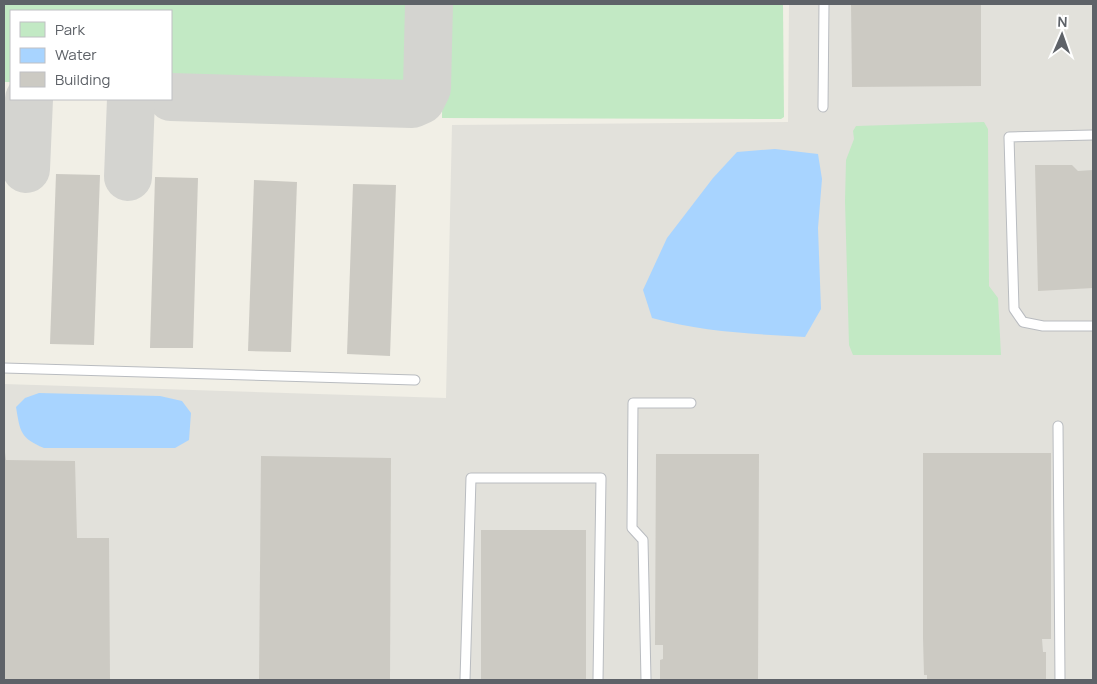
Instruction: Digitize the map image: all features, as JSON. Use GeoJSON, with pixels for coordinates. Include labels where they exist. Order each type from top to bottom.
{"type":"FeatureCollection","features":[{"type":"Feature","properties":{"kind":"lane"},"geometry":{"type":"LineString","coordinates":[[824,4],[824,107]]}},
{"type":"Feature","properties":{"kind":"lane"},"geometry":{"type":"LineString","coordinates":[[1093,135],[1009,136],[1014,309],[1023,322],[1030,324],[1043,326],[1093,326]]}},
{"type":"Feature","properties":{"kind":"lane"},"geometry":{"type":"LineString","coordinates":[[4,368],[415,380]]}},
{"type":"Feature","properties":{"kind":"lane"},"geometry":{"type":"LineString","coordinates":[[646,680],[643,540],[632,528],[633,403],[691,403]]}},
{"type":"Feature","properties":{"kind":"lane"},"geometry":{"type":"LineString","coordinates":[[1058,426],[1060,680]]}},
{"type":"Feature","properties":{"kind":"lane"},"geometry":{"type":"LineString","coordinates":[[465,680],[471,478],[601,478],[598,680]]}},
{"type":"Feature","properties":{"kind":"shaded area"},"geometry":{"type":"Polygon","coordinates":[[[789,4],[1093,4],[1093,680],[4,680],[4,384],[446,398],[452,125],[788,122],[789,4]]]}},
{"type":"Feature","properties":{"kind":"green space"},"geometry":{"type":"Polygon","coordinates":[[[4,4],[412,4],[418,42],[411,88],[362,93],[172,87],[172,10],[10,10],[10,82],[4,82],[4,4]]]}},
{"type":"Feature","properties":{"kind":"green space"},"geometry":{"type":"Polygon","coordinates":[[[443,4],[783,4],[784,117],[781,119],[442,118],[443,4]]]}},
{"type":"Feature","properties":{"kind":"green space"},"geometry":{"type":"Polygon","coordinates":[[[984,122],[988,129],[989,286],[998,298],[1001,355],[853,355],[849,345],[845,201],[846,160],[854,139],[853,131],[856,126],[984,122]]]}},
{"type":"Feature","properties":{"kind":"water"},"geometry":{"type":"Polygon","coordinates":[[[775,149],[818,154],[822,179],[818,228],[821,309],[805,337],[709,329],[652,318],[643,290],[667,238],[713,178],[737,152],[775,149]]]}},
{"type":"Feature","properties":{"kind":"water"},"geometry":{"type":"Polygon","coordinates":[[[39,393],[160,396],[182,401],[191,413],[189,440],[175,448],[44,448],[30,441],[22,433],[16,407],[25,398],[39,393]]]}},
{"type":"Feature","properties":{"kind":"building"},"geometry":{"type":"Polygon","coordinates":[[[851,4],[981,4],[981,86],[852,87],[851,4]]]}},
{"type":"Feature","properties":{"kind":"building"},"geometry":{"type":"Polygon","coordinates":[[[1035,165],[1072,165],[1078,171],[1093,170],[1093,288],[1038,291],[1035,165]]]}},
{"type":"Feature","properties":{"kind":"building"},"geometry":{"type":"Polygon","coordinates":[[[56,174],[100,175],[94,345],[50,344],[56,174]]]}},
{"type":"Feature","properties":{"kind":"building"},"geometry":{"type":"Polygon","coordinates":[[[155,177],[198,178],[193,348],[150,348],[155,177]]]}},
{"type":"Feature","properties":{"kind":"building"},"geometry":{"type":"Polygon","coordinates":[[[254,180],[297,182],[291,352],[248,351],[254,180]]]}},
{"type":"Feature","properties":{"kind":"building"},"geometry":{"type":"Polygon","coordinates":[[[353,184],[396,185],[390,356],[347,354],[353,184]]]}},
{"type":"Feature","properties":{"kind":"building"},"geometry":{"type":"Polygon","coordinates":[[[4,445],[6,460],[75,461],[77,538],[109,538],[110,680],[4,680],[4,445]]]}},
{"type":"Feature","properties":{"kind":"building"},"geometry":{"type":"Polygon","coordinates":[[[923,453],[1051,453],[1051,639],[1042,639],[1043,652],[1046,652],[1046,679],[927,680],[927,675],[924,675],[923,453]]]}},
{"type":"Feature","properties":{"kind":"building"},"geometry":{"type":"Polygon","coordinates":[[[656,454],[759,454],[758,680],[660,680],[660,660],[663,659],[663,645],[655,645],[656,454]]]}},
{"type":"Feature","properties":{"kind":"building"},"geometry":{"type":"Polygon","coordinates":[[[261,456],[391,458],[390,680],[259,680],[261,456]]]}},
{"type":"Feature","properties":{"kind":"building"},"geometry":{"type":"Polygon","coordinates":[[[481,530],[586,530],[586,680],[481,680],[481,530]]]}},
{"type":"Feature","properties":{"kind":"taxiway"},"geometry":{"type":"LineString","coordinates":[[172,97],[412,104],[421,100],[427,88],[429,4]]}},
{"type":"Feature","properties":{"kind":"taxiway"},"geometry":{"type":"LineString","coordinates":[[26,169],[29,100]]}},
{"type":"Feature","properties":{"kind":"taxiway"},"geometry":{"type":"LineString","coordinates":[[128,177],[131,100]]}}]}
